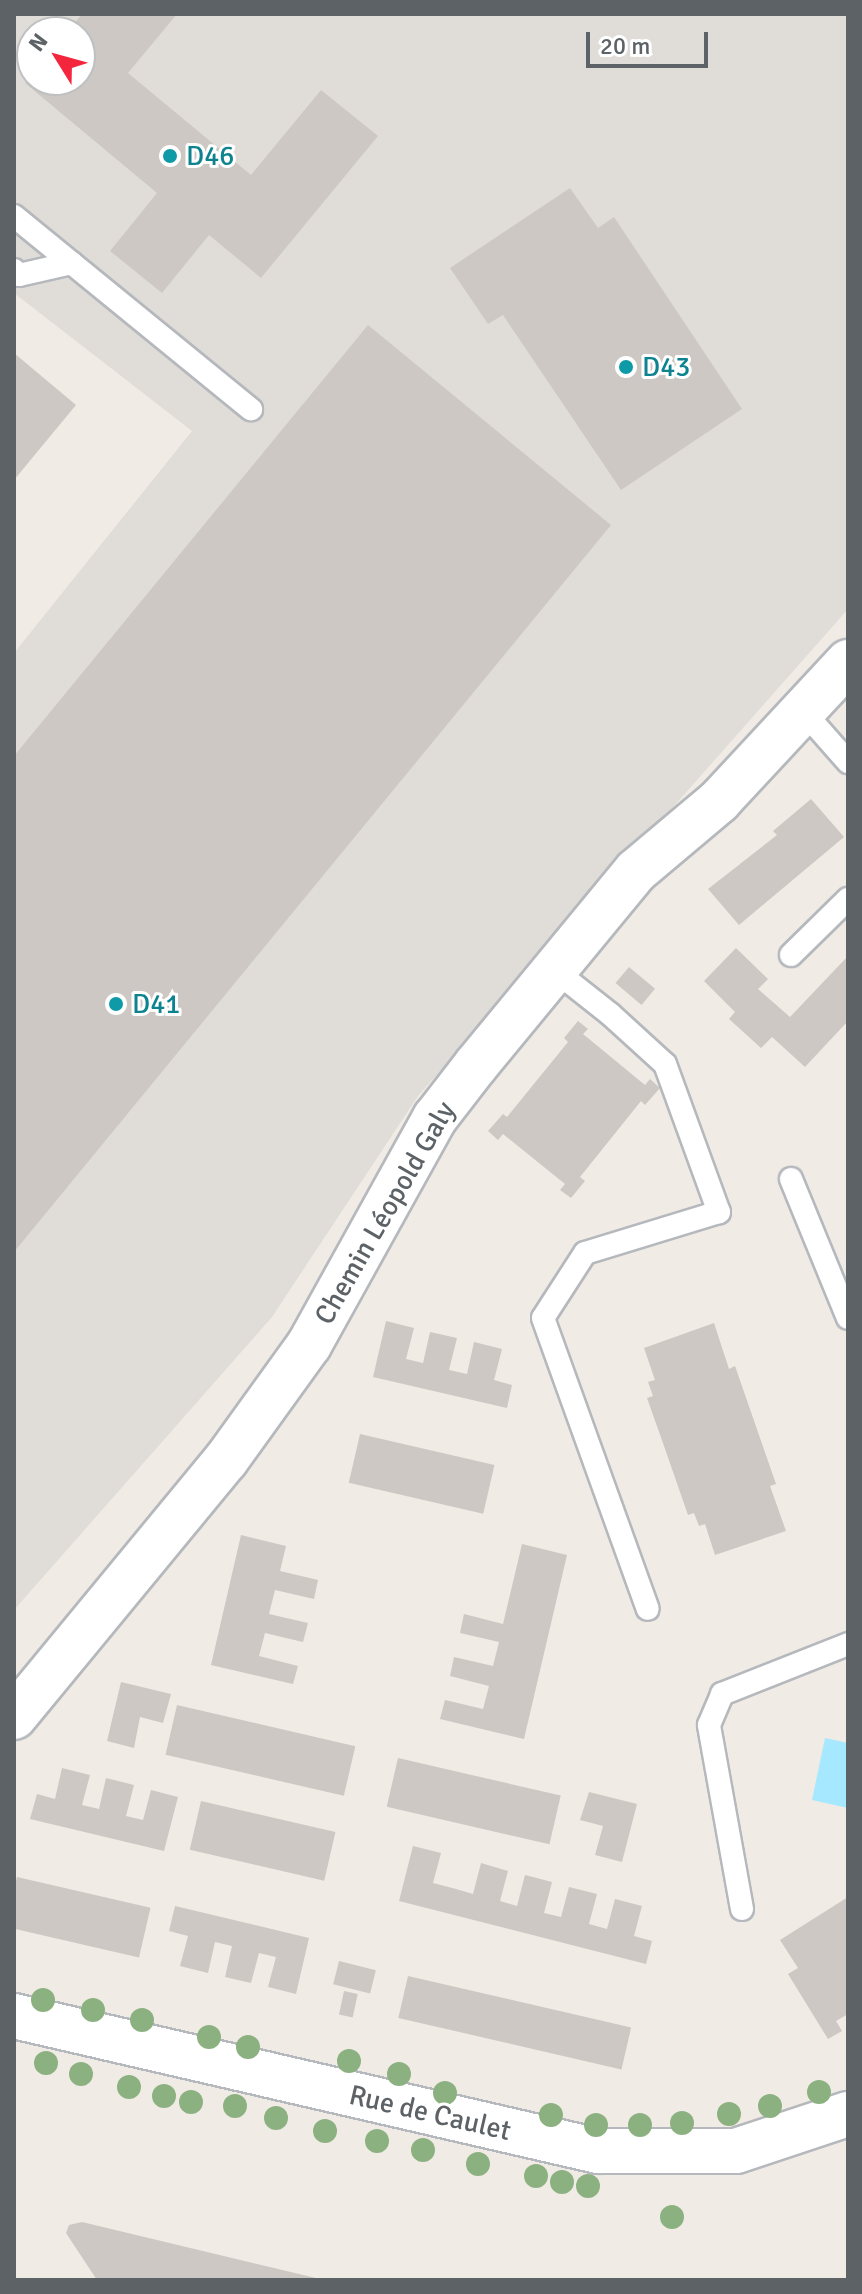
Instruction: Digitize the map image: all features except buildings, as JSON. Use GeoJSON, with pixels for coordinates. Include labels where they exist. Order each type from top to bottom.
{"type":"FeatureCollection","features":[{"type":"Feature","properties":{"kind":"street","name":"Chemin Léopold Galy"},"geometry":{"type":"LineString","coordinates":[[14,1717],[226,1460],[309,1345],[435,1118],[553,969],[636,871],[719,801],[848,662]]}},
{"type":"Feature","properties":{"kind":"street","name":"Rue de Caulet"},"geometry":{"type":"LineString","coordinates":[[14,2016],[598,2151],[736,2151],[848,2114]]}},
{"type":"Feature","properties":{"kind":"lane"},"geometry":{"type":"LineString","coordinates":[[14,216],[251,409]]}},
{"type":"Feature","properties":{"kind":"lane"},"geometry":{"type":"LineString","coordinates":[[14,270],[19,275],[72,263]]}},
{"type":"Feature","properties":{"kind":"lane"},"geometry":{"type":"LineString","coordinates":[[803,711],[848,762]]}},
{"type":"Feature","properties":{"kind":"lane"},"geometry":{"type":"LineString","coordinates":[[791,955],[848,899]]}},
{"type":"Feature","properties":{"kind":"lane"},"geometry":{"type":"LineString","coordinates":[[553,969],[610,1014],[665,1064],[719,1212],[585,1253],[543,1318],[648,1609]]}},
{"type":"Feature","properties":{"kind":"lane"},"geometry":{"type":"LineString","coordinates":[[791,1179],[848,1318]]}},
{"type":"Feature","properties":{"kind":"lane"},"geometry":{"type":"LineString","coordinates":[[742,1909],[709,1725],[722,1694],[848,1644]]}},
{"type":"Feature","properties":{"kind":"shaded area"},"geometry":{"type":"Polygon","coordinates":[[[14,14],[848,14],[848,609],[418,1096],[272,1317],[14,1610],[14,653],[192,431],[14,293],[14,14]]]}},
{"type":"Feature","properties":{"kind":"water"},"geometry":{"type":"Polygon","coordinates":[[[825,1738],[848,1743],[848,1808],[812,1800],[825,1738]]]}},
{"type":"Feature","properties":{"kind":"place","name":"D46"},"geometry":{"type":"Point","coordinates":[170,156]}},
{"type":"Feature","properties":{"kind":"place","name":"D43"},"geometry":{"type":"Point","coordinates":[626,367]}},
{"type":"Feature","properties":{"kind":"place","name":"D41"},"geometry":{"type":"Point","coordinates":[116,1004]}}]}
